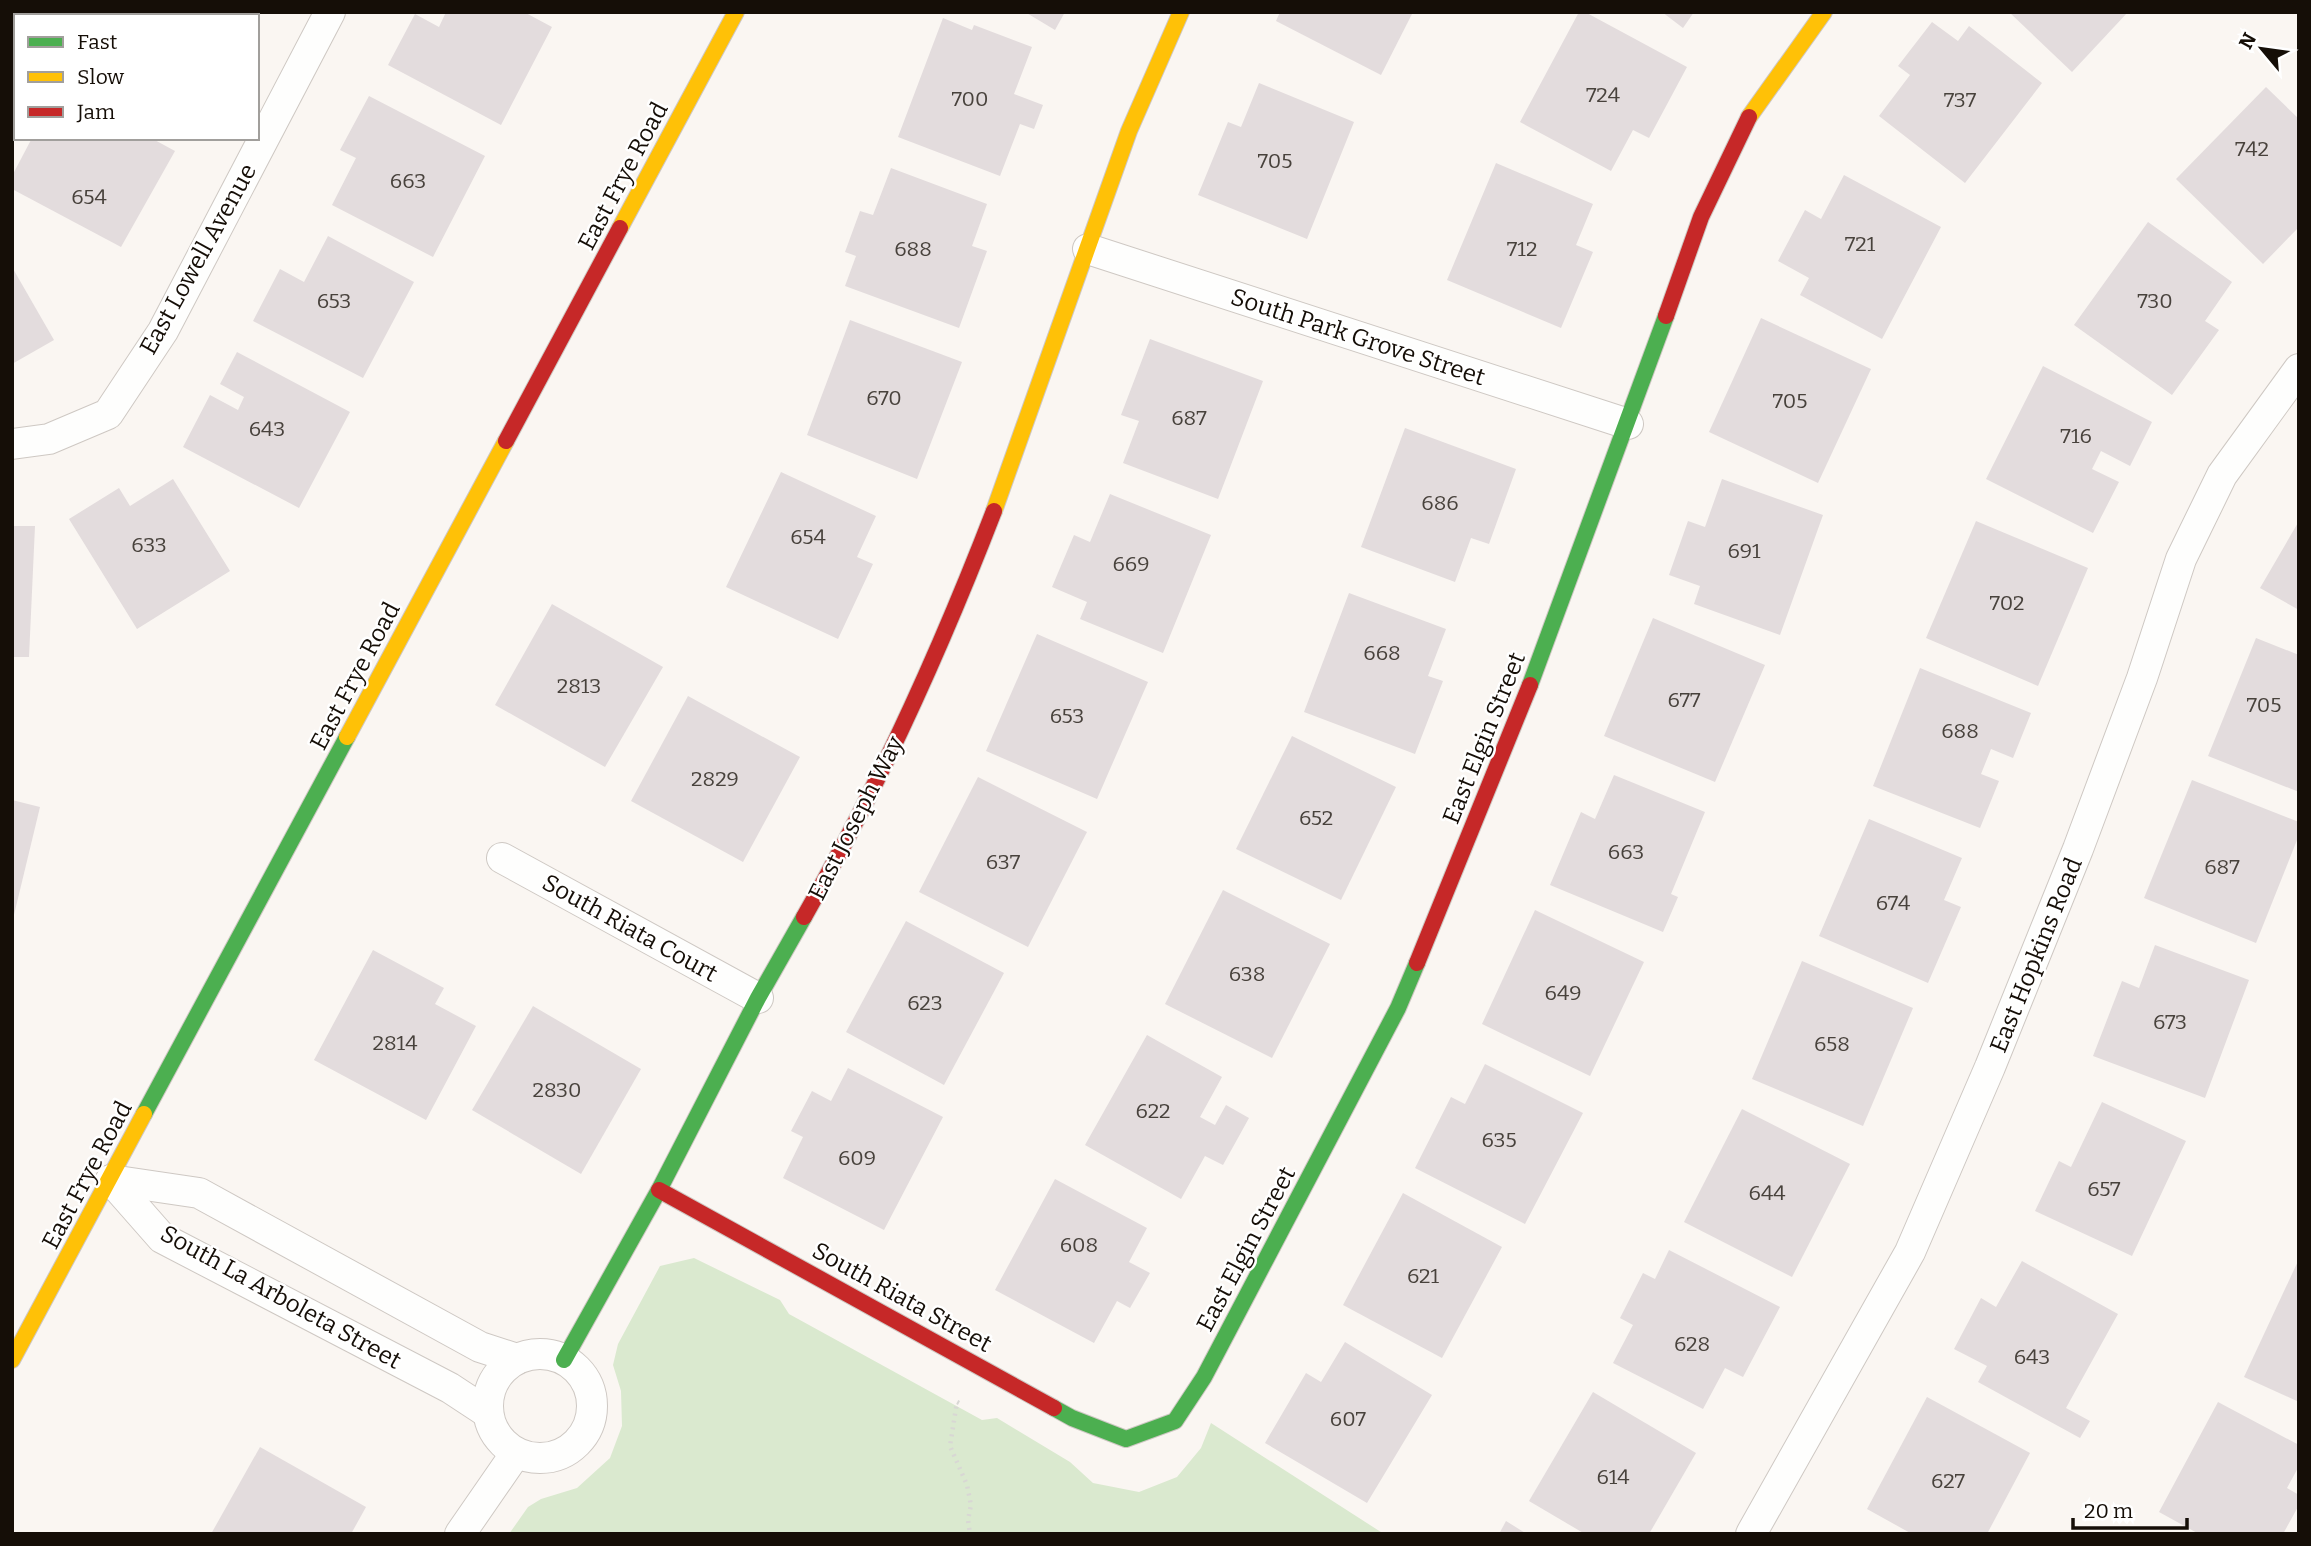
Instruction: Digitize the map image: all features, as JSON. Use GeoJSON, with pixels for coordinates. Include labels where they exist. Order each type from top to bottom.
{"type":"FeatureCollection","features":[{"type":"Feature","properties":{"kind":"street","name":"East Lowell Avenue"},"geometry":{"type":"LineString","coordinates":[[12,444],[48,439],[108,414],[163,331],[330,12]]}},
{"type":"Feature","properties":{"kind":"street","name":"East Frye Road"},"geometry":{"type":"LineString","coordinates":[[12,1360],[736,12]]}},
{"type":"Feature","properties":{"kind":"street","name":"East Joseph Way"},"geometry":{"type":"LineString","coordinates":[[564,1360],[659,1190],[758,998],[852,835],[913,708],[1009,473],[1129,131],[1181,12]]}},
{"type":"Feature","properties":{"kind":"street","name":"East Elgin Street"},"geometry":{"type":"LineString","coordinates":[[1126,1439],[1175,1421],[1205,1377],[1398,1008],[1516,725],[1628,424],[1701,217],[1749,118],[1824,12]]}},
{"type":"Feature","properties":{"kind":"street","name":"South Park Grove Street"},"geometry":{"type":"LineString","coordinates":[[1088,249],[1628,424]]}},
{"type":"Feature","properties":{"kind":"street","name":"East Hopkins Road"},"geometry":{"type":"LineString","coordinates":[[1751,1534],[1915,1240],[1990,1067],[2078,849],[2142,677],[2181,559],[2222,475],[2299,369]]}},
{"type":"Feature","properties":{"kind":"street","name":"South Riata Court"},"geometry":{"type":"LineString","coordinates":[[502,858],[758,998]]}},
{"type":"Feature","properties":{"kind":"street","name":"South La Arboleta Street"},"geometry":{"type":"LineString","coordinates":[[111,1180],[199,1193],[480,1347],[517,1359]]}},
{"type":"Feature","properties":{"kind":"street","name":"South La Arboleta Street"},"geometry":{"type":"LineString","coordinates":[[111,1180],[162,1238],[450,1388],[488,1413]]}},
{"type":"Feature","properties":{"kind":"street","name":"South Riata Street"},"geometry":{"type":"LineString","coordinates":[[659,1190],[1072,1418],[1126,1439]]}},
{"type":"Feature","properties":{"kind":"street"},"geometry":{"type":"LineString","coordinates":[[533,1354],[564,1360],[576,1368],[591,1394],[592,1409],[583,1436],[572,1447],[552,1456],[530,1457],[516,1453],[503,1443],[493,1430],[488,1413],[489,1396],[495,1381],[504,1368],[517,1359],[533,1354]]}},
{"type":"Feature","properties":{"kind":"street"},"geometry":{"type":"LineString","coordinates":[[460,1534],[516,1453]]}},
{"type":"Feature","properties":{"kind":"path"},"geometry":{"type":"LineString","coordinates":[[968,1408],[957,1402],[950,1446],[967,1485],[971,1506],[968,1520],[970,1534]]}},
{"type":"Feature","properties":{"kind":"green space"},"geometry":{"type":"Polygon","coordinates":[[[694,1258],[780,1300],[789,1314],[982,1420],[997,1418],[1070,1462],[1093,1483],[1139,1492],[1177,1477],[1201,1448],[1211,1423],[1384,1534],[509,1534],[528,1507],[541,1499],[577,1488],[610,1458],[622,1426],[621,1391],[613,1365],[618,1344],[660,1266],[694,1258]]]}},
{"type":"Feature","properties":{"kind":"building"},"geometry":{"type":"Polygon","coordinates":[[[206,12],[209,14],[101,14],[206,12]]]}},
{"type":"Feature","properties":{"kind":"building"},"geometry":{"type":"Polygon","coordinates":[[[446,12],[524,12],[552,27],[501,125],[388,65],[415,14],[439,27],[446,12]]]}},
{"type":"Feature","properties":{"kind":"building"},"geometry":{"type":"Polygon","coordinates":[[[1025,12],[1065,12],[1055,30],[1025,12]]]}},
{"type":"Feature","properties":{"kind":"building"},"geometry":{"type":"Polygon","coordinates":[[[1280,12],[1413,12],[1381,75],[1276,21],[1280,12]]]}},
{"type":"Feature","properties":{"kind":"building"},"geometry":{"type":"Polygon","coordinates":[[[1579,12],[1585,12],[1687,67],[1649,138],[1633,130],[1611,171],[1520,122],[1579,12]]]}},
{"type":"Feature","properties":{"kind":"building"},"geometry":{"type":"Polygon","coordinates":[[[1662,12],[1694,12],[1683,28],[1662,12]]]}},
{"type":"Feature","properties":{"kind":"building"},"geometry":{"type":"Polygon","coordinates":[[[2009,12],[2128,12],[2072,72],[2009,12]]]}},
{"type":"Feature","properties":{"kind":"building"},"geometry":{"type":"Polygon","coordinates":[[[943,18],[972,30],[974,25],[1032,47],[1014,94],[1043,105],[1034,129],[1020,124],[1000,176],[898,137],[943,18]]]}},
{"type":"Feature","properties":{"kind":"building"},"geometry":{"type":"Polygon","coordinates":[[[1932,22],[1958,41],[1969,26],[2042,83],[1965,183],[1879,116],[1910,75],[1898,66],[1932,22]]]}},
{"type":"Feature","properties":{"kind":"building"},"geometry":{"type":"Polygon","coordinates":[[[1259,83],[1354,122],[1307,239],[1198,195],[1228,122],[1241,127],[1259,83]]]}},
{"type":"Feature","properties":{"kind":"building"},"geometry":{"type":"Polygon","coordinates":[[[2266,87],[2299,119],[2299,227],[2263,264],[2176,179],[2266,87]]]}},
{"type":"Feature","properties":{"kind":"building"},"geometry":{"type":"Polygon","coordinates":[[[369,96],[485,156],[433,257],[332,205],[356,158],[340,150],[369,96]]]}},
{"type":"Feature","properties":{"kind":"building"},"geometry":{"type":"Polygon","coordinates":[[[31,140],[155,140],[175,151],[121,247],[12,189],[12,176],[31,140]]]}},
{"type":"Feature","properties":{"kind":"building"},"geometry":{"type":"Polygon","coordinates":[[[1496,163],[1593,204],[1576,245],[1593,252],[1561,328],[1447,280],[1496,163]]]}},
{"type":"Feature","properties":{"kind":"building"},"geometry":{"type":"Polygon","coordinates":[[[891,168],[987,204],[972,246],[987,251],[959,328],[845,286],[856,256],[845,252],[860,211],[873,215],[891,168]]]}},
{"type":"Feature","properties":{"kind":"building"},"geometry":{"type":"Polygon","coordinates":[[[1844,175],[1941,227],[1882,339],[1800,295],[1809,278],[1778,261],[1805,210],[1821,219],[1844,175]]]}},
{"type":"Feature","properties":{"kind":"building"},"geometry":{"type":"Polygon","coordinates":[[[2148,222],[2232,282],[2205,321],[2219,330],[2172,395],[2074,325],[2148,222]]]}},
{"type":"Feature","properties":{"kind":"building"},"geometry":{"type":"Polygon","coordinates":[[[328,236],[414,282],[363,378],[253,321],[280,269],[304,282],[328,236]]]}},
{"type":"Feature","properties":{"kind":"building"},"geometry":{"type":"Polygon","coordinates":[[[12,267],[54,340],[12,364],[12,267]]]}},
{"type":"Feature","properties":{"kind":"building"},"geometry":{"type":"Polygon","coordinates":[[[1761,318],[1871,369],[1818,483],[1709,432],[1761,318]]]}},
{"type":"Feature","properties":{"kind":"building"},"geometry":{"type":"Polygon","coordinates":[[[850,320],[962,362],[917,479],[807,435],[850,320]]]}},
{"type":"Feature","properties":{"kind":"building"},"geometry":{"type":"Polygon","coordinates":[[[1150,339],[1263,381],[1218,499],[1123,463],[1139,421],[1121,415],[1150,339]]]}},
{"type":"Feature","properties":{"kind":"building"},"geometry":{"type":"Polygon","coordinates":[[[237,352],[350,412],[299,508],[183,447],[210,395],[238,410],[244,397],[220,384],[237,352]]]}},
{"type":"Feature","properties":{"kind":"building"},"geometry":{"type":"Polygon","coordinates":[[[2043,366],[2152,422],[2130,466],[2101,451],[2092,469],[2119,482],[2093,533],[1986,479],[2043,366]]]}},
{"type":"Feature","properties":{"kind":"building"},"geometry":{"type":"Polygon","coordinates":[[[1405,428],[1516,469],[1489,544],[1471,538],[1455,582],[1361,547],[1405,428]]]}},
{"type":"Feature","properties":{"kind":"building"},"geometry":{"type":"Polygon","coordinates":[[[781,472],[876,516],[857,557],[873,564],[838,639],[726,587],[781,472]]]}},
{"type":"Feature","properties":{"kind":"building"},"geometry":{"type":"Polygon","coordinates":[[[173,479],[230,571],[137,629],[69,519],[119,488],[130,506],[173,479]]]}},
{"type":"Feature","properties":{"kind":"building"},"geometry":{"type":"Polygon","coordinates":[[[1722,479],[1823,515],[1780,635],[1694,604],[1700,586],[1669,575],[1688,521],[1705,527],[1722,479]]]}},
{"type":"Feature","properties":{"kind":"building"},"geometry":{"type":"Polygon","coordinates":[[[1110,494],[1211,535],[1163,653],[1080,619],[1087,602],[1052,587],[1074,535],[1090,542],[1110,494]]]}},
{"type":"Feature","properties":{"kind":"building"},"geometry":{"type":"Polygon","coordinates":[[[1976,521],[2088,568],[2038,686],[1926,638],[1976,521]]]}},
{"type":"Feature","properties":{"kind":"building"},"geometry":{"type":"Polygon","coordinates":[[[2299,521],[2299,610],[2260,588],[2299,521]]]}},
{"type":"Feature","properties":{"kind":"building"},"geometry":{"type":"Polygon","coordinates":[[[12,526],[35,526],[29,657],[12,657],[12,526]]]}},
{"type":"Feature","properties":{"kind":"building"},"geometry":{"type":"Polygon","coordinates":[[[1349,593],[1446,629],[1428,676],[1443,681],[1415,754],[1304,712],[1349,593]]]}},
{"type":"Feature","properties":{"kind":"building"},"geometry":{"type":"Polygon","coordinates":[[[552,604],[663,667],[605,767],[495,705],[552,604]]]}},
{"type":"Feature","properties":{"kind":"building"},"geometry":{"type":"Polygon","coordinates":[[[1653,618],[1765,665],[1715,782],[1604,736],[1653,618]]]}},
{"type":"Feature","properties":{"kind":"building"},"geometry":{"type":"Polygon","coordinates":[[[1037,634],[1148,682],[1097,799],[986,751],[1037,634]]]}},
{"type":"Feature","properties":{"kind":"building"},"geometry":{"type":"Polygon","coordinates":[[[2256,638],[2299,655],[2299,792],[2208,756],[2256,638]]]}},
{"type":"Feature","properties":{"kind":"building"},"geometry":{"type":"Polygon","coordinates":[[[1920,668],[2031,713],[2013,758],[1991,749],[1981,774],[1999,781],[1980,828],[1873,786],[1920,668]]]}},
{"type":"Feature","properties":{"kind":"building"},"geometry":{"type":"Polygon","coordinates":[[[688,696],[800,757],[743,862],[631,801],[688,696]]]}},
{"type":"Feature","properties":{"kind":"building"},"geometry":{"type":"Polygon","coordinates":[[[1292,736],[1396,787],[1341,900],[1236,849],[1292,736]]]}},
{"type":"Feature","properties":{"kind":"building"},"geometry":{"type":"Polygon","coordinates":[[[1614,775],[1705,812],[1671,894],[1678,897],[1663,932],[1550,885],[1581,812],[1595,819],[1614,775]]]}},
{"type":"Feature","properties":{"kind":"building"},"geometry":{"type":"Polygon","coordinates":[[[978,777],[1087,832],[1028,947],[919,892],[978,777]]]}},
{"type":"Feature","properties":{"kind":"building"},"geometry":{"type":"Polygon","coordinates":[[[2192,780],[2299,822],[2299,835],[2256,943],[2144,898],[2192,780]]]}},
{"type":"Feature","properties":{"kind":"building"},"geometry":{"type":"Polygon","coordinates":[[[12,800],[40,807],[13,919],[12,919],[12,800]]]}},
{"type":"Feature","properties":{"kind":"building"},"geometry":{"type":"Polygon","coordinates":[[[1869,819],[1962,858],[1944,900],[1961,907],[1928,983],[1819,936],[1869,819]]]}},
{"type":"Feature","properties":{"kind":"building"},"geometry":{"type":"Polygon","coordinates":[[[1223,890],[1330,944],[1272,1058],[1165,1004],[1223,890]]]}},
{"type":"Feature","properties":{"kind":"building"},"geometry":{"type":"Polygon","coordinates":[[[1535,910],[1644,962],[1590,1076],[1482,1024],[1535,910]]]}},
{"type":"Feature","properties":{"kind":"building"},"geometry":{"type":"Polygon","coordinates":[[[906,921],[1004,973],[944,1085],[846,1032],[906,921]]]}},
{"type":"Feature","properties":{"kind":"building"},"geometry":{"type":"Polygon","coordinates":[[[2155,945],[2249,980],[2205,1098],[2093,1056],[2122,981],[2139,988],[2155,945]]]}},
{"type":"Feature","properties":{"kind":"building"},"geometry":{"type":"Polygon","coordinates":[[[373,950],[444,988],[435,1004],[476,1026],[426,1120],[314,1060],[373,950]]]}},
{"type":"Feature","properties":{"kind":"building"},"geometry":{"type":"Polygon","coordinates":[[[1802,961],[1913,1008],[1863,1126],[1752,1079],[1802,961]]]}},
{"type":"Feature","properties":{"kind":"building"},"geometry":{"type":"Polygon","coordinates":[[[533,1006],[641,1069],[581,1174],[472,1110],[533,1006]]]}},
{"type":"Feature","properties":{"kind":"building"},"geometry":{"type":"Polygon","coordinates":[[[1147,1035],[1222,1077],[1200,1117],[1215,1125],[1226,1105],[1249,1118],[1223,1165],[1205,1156],[1181,1199],[1085,1145],[1147,1035]]]}},
{"type":"Feature","properties":{"kind":"building"},"geometry":{"type":"Polygon","coordinates":[[[1485,1064],[1583,1113],[1525,1224],[1415,1168],[1451,1097],[1465,1104],[1485,1064]]]}},
{"type":"Feature","properties":{"kind":"building"},"geometry":{"type":"Polygon","coordinates":[[[848,1068],[943,1117],[884,1230],[783,1178],[803,1137],[791,1131],[812,1091],[831,1101],[848,1068]]]}},
{"type":"Feature","properties":{"kind":"building"},"geometry":{"type":"Polygon","coordinates":[[[2102,1102],[2186,1141],[2132,1256],[2035,1211],[2059,1161],[2071,1167],[2102,1102]]]}},
{"type":"Feature","properties":{"kind":"building"},"geometry":{"type":"Polygon","coordinates":[[[1742,1109],[1850,1164],[1792,1277],[1684,1222],[1742,1109]]]}},
{"type":"Feature","properties":{"kind":"building"},"geometry":{"type":"Polygon","coordinates":[[[1055,1179],[1147,1228],[1129,1262],[1150,1273],[1130,1308],[1117,1301],[1094,1343],[995,1290],[1055,1179]]]}},
{"type":"Feature","properties":{"kind":"building"},"geometry":{"type":"Polygon","coordinates":[[[1403,1193],[1502,1247],[1442,1358],[1343,1305],[1403,1193]]]}},
{"type":"Feature","properties":{"kind":"building"},"geometry":{"type":"Polygon","coordinates":[[[1669,1250],[1780,1307],[1743,1377],[1725,1368],[1703,1409],[1613,1363],[1633,1325],[1620,1318],[1643,1273],[1655,1279],[1669,1250]]]}},
{"type":"Feature","properties":{"kind":"building"},"geometry":{"type":"Polygon","coordinates":[[[2299,1259],[2299,1402],[2244,1377],[2299,1259]]]}},
{"type":"Feature","properties":{"kind":"building"},"geometry":{"type":"Polygon","coordinates":[[[2022,1261],[2118,1314],[2066,1408],[2090,1421],[2080,1438],[1978,1382],[1987,1366],[1954,1349],[1981,1298],[1996,1307],[2022,1261]]]}},
{"type":"Feature","properties":{"kind":"building"},"geometry":{"type":"Polygon","coordinates":[[[1345,1342],[1432,1395],[1367,1503],[1265,1443],[1306,1373],[1321,1382],[1345,1342]]]}},
{"type":"Feature","properties":{"kind":"building"},"geometry":{"type":"Polygon","coordinates":[[[1593,1392],[1696,1453],[1649,1534],[1585,1534],[1529,1501],[1593,1392]]]}},
{"type":"Feature","properties":{"kind":"building"},"geometry":{"type":"Polygon","coordinates":[[[1927,1397],[2030,1453],[1987,1534],[1912,1534],[1867,1509],[1927,1397]]]}},
{"type":"Feature","properties":{"kind":"building"},"geometry":{"type":"Polygon","coordinates":[[[2218,1402],[2299,1445],[2299,1466],[2287,1488],[2299,1495],[2299,1505],[2283,1534],[2199,1534],[2159,1512],[2218,1402]]]}},
{"type":"Feature","properties":{"kind":"building"},"geometry":{"type":"Polygon","coordinates":[[[260,1447],[366,1507],[351,1534],[211,1534],[260,1447]]]}},
{"type":"Feature","properties":{"kind":"building"},"geometry":{"type":"Polygon","coordinates":[[[1506,1521],[1527,1534],[1499,1534],[1506,1521]]]}},
{"type":"Feature","properties":{"kind":"traffic: fast"},"geometry":{"type":"LineString","coordinates":[[1530,685],[1666,316]]}},
{"type":"Feature","properties":{"kind":"traffic: fast"},"geometry":{"type":"LineString","coordinates":[[144,1114],[347,737]]}},
{"type":"Feature","properties":{"kind":"traffic: fast"},"geometry":{"type":"LineString","coordinates":[[564,1360],[659,1190],[758,998],[804,917]]}},
{"type":"Feature","properties":{"kind":"traffic: fast"},"geometry":{"type":"LineString","coordinates":[[1054,1408],[1126,1439],[1175,1421],[1204,1377],[1398,1008],[1417,963]]}},
{"type":"Feature","properties":{"kind":"traffic: slow"},"geometry":{"type":"LineString","coordinates":[[620,228],[736,12]]}},
{"type":"Feature","properties":{"kind":"traffic: slow"},"geometry":{"type":"LineString","coordinates":[[994,511],[1129,131],[1181,12]]}},
{"type":"Feature","properties":{"kind":"traffic: slow"},"geometry":{"type":"LineString","coordinates":[[1749,117],[1824,12]]}},
{"type":"Feature","properties":{"kind":"traffic: slow"},"geometry":{"type":"LineString","coordinates":[[347,737],[506,441]]}},
{"type":"Feature","properties":{"kind":"traffic: slow"},"geometry":{"type":"LineString","coordinates":[[12,1360],[144,1114]]}},
{"type":"Feature","properties":{"kind":"traffic: jam"},"geometry":{"type":"LineString","coordinates":[[1666,316],[1701,217],[1749,117]]}},
{"type":"Feature","properties":{"kind":"traffic: jam"},"geometry":{"type":"LineString","coordinates":[[506,441],[620,228]]}},
{"type":"Feature","properties":{"kind":"traffic: jam"},"geometry":{"type":"LineString","coordinates":[[804,917],[858,818],[907,717],[994,511]]}},
{"type":"Feature","properties":{"kind":"traffic: jam"},"geometry":{"type":"LineString","coordinates":[[1417,963],[1530,685]]}},
{"type":"Feature","properties":{"kind":"traffic: jam"},"geometry":{"type":"LineString","coordinates":[[659,1190],[1054,1408]]}}]}
